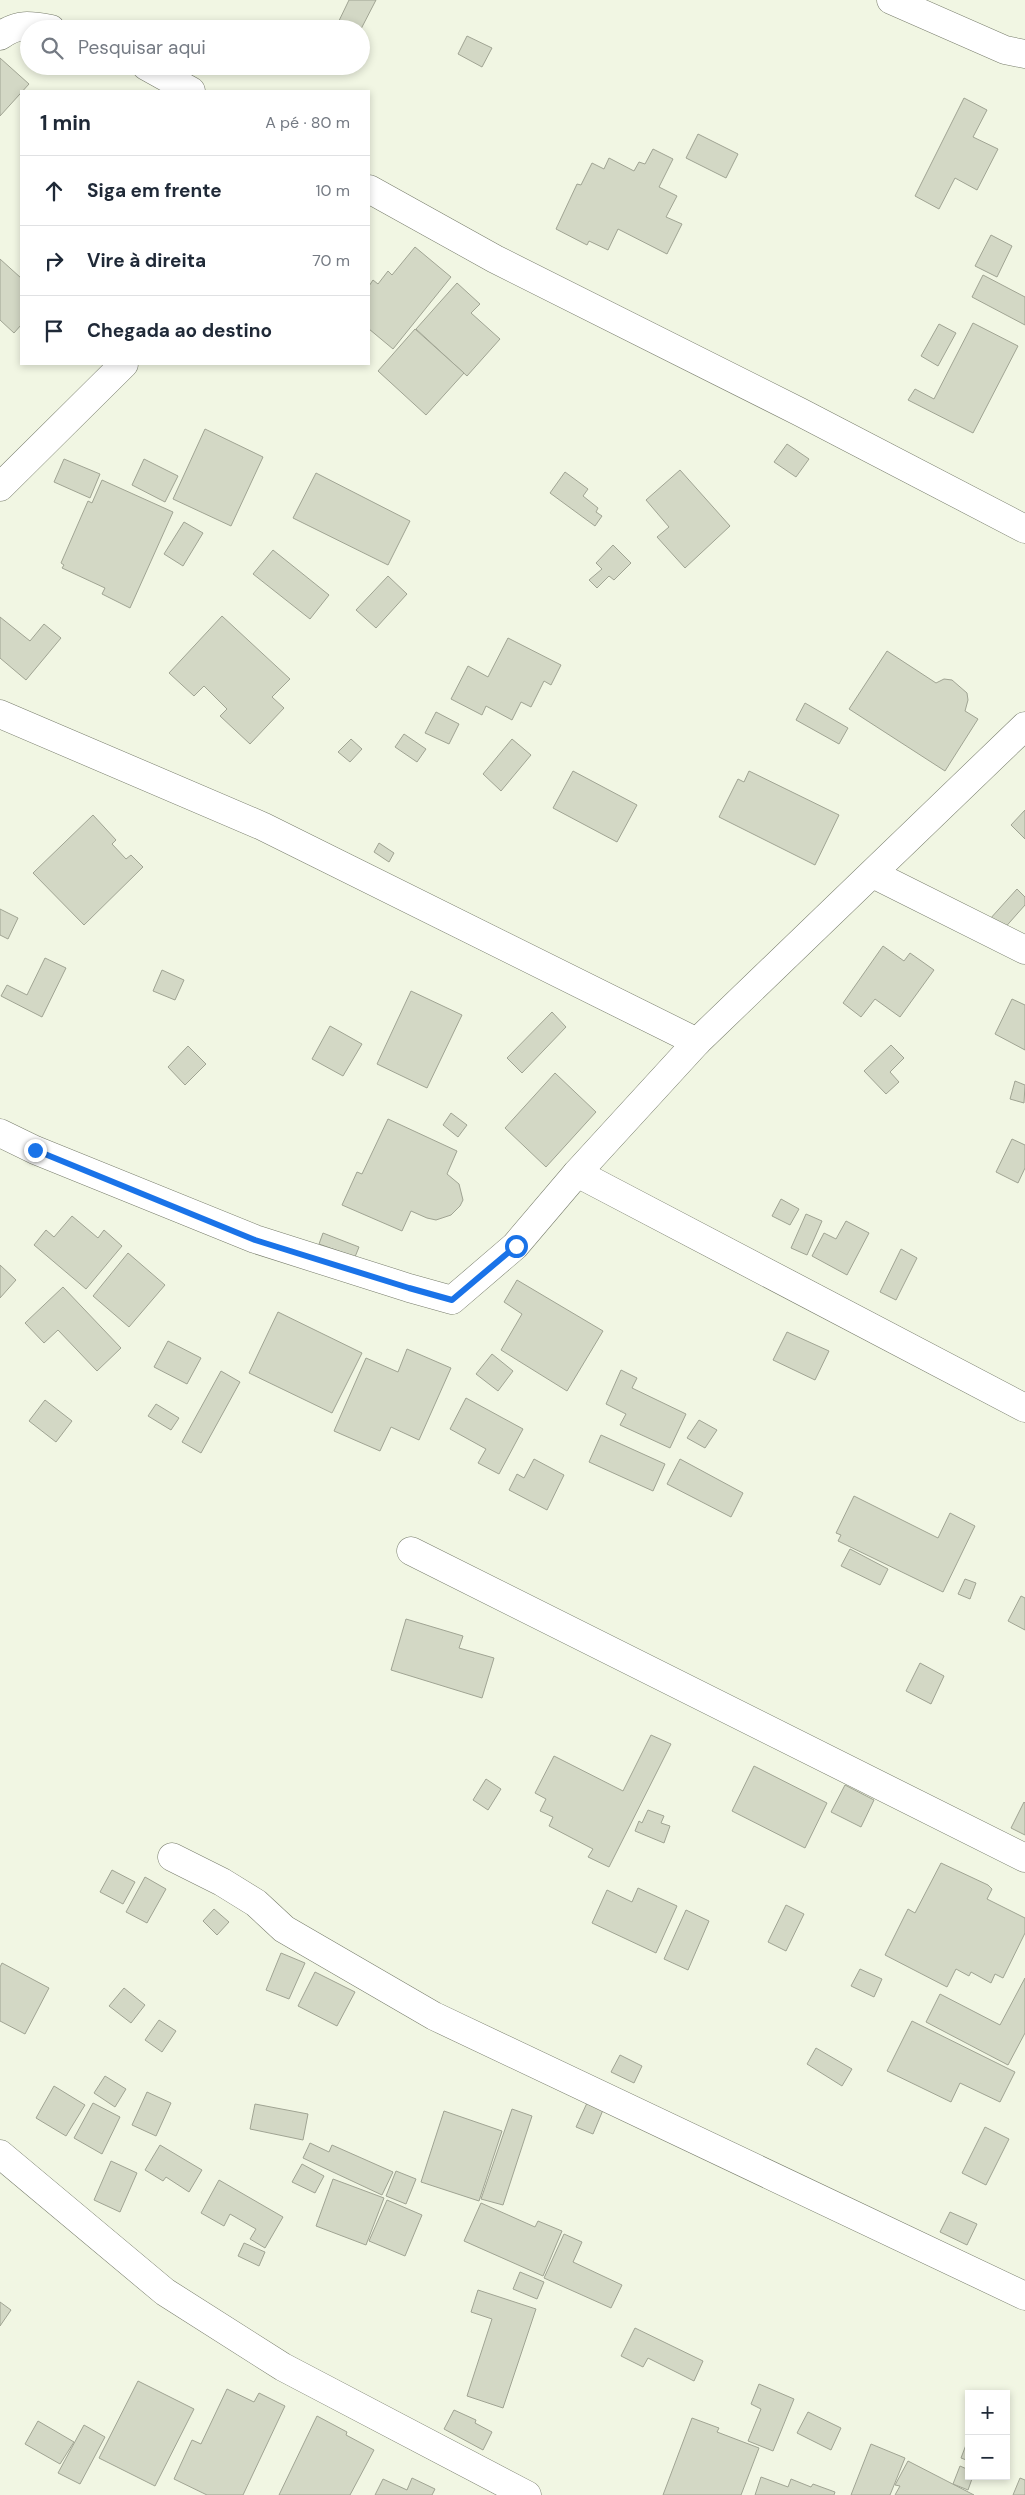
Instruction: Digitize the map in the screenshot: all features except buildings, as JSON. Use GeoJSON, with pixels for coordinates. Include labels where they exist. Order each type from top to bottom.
{"type":"FeatureCollection","features":[{"type":"Feature","properties":{"kind":"street"},"geometry":{"type":"LineString","coordinates":[[891,0],[1005,50],[1025,54]]}},
{"type":"Feature","properties":{"kind":"street"},"geometry":{"type":"LineString","coordinates":[[0,36],[13,27],[20,27]]}},
{"type":"Feature","properties":{"kind":"street"},"geometry":{"type":"LineString","coordinates":[[162,75],[189,90]]}},
{"type":"Feature","properties":{"kind":"street"},"geometry":{"type":"LineString","coordinates":[[370,190],[495,259],[800,412],[1025,529]]}},
{"type":"Feature","properties":{"kind":"street"},"geometry":{"type":"LineString","coordinates":[[0,487],[123,365]]}},
{"type":"Feature","properties":{"kind":"street"},"geometry":{"type":"LineString","coordinates":[[0,714],[262,826],[697,1042]]}},
{"type":"Feature","properties":{"kind":"street"},"geometry":{"type":"LineString","coordinates":[[0,1133],[35,1150],[255,1240],[452,1300],[516,1246],[577,1173],[697,1042],[1025,726]]}},
{"type":"Feature","properties":{"kind":"street"},"geometry":{"type":"LineString","coordinates":[[873,874],[1025,950]]}},
{"type":"Feature","properties":{"kind":"street"},"geometry":{"type":"LineString","coordinates":[[577,1173],[1025,1408]]}},
{"type":"Feature","properties":{"kind":"street"},"geometry":{"type":"LineString","coordinates":[[411,1550],[1025,1858]]}},
{"type":"Feature","properties":{"kind":"street"},"geometry":{"type":"LineString","coordinates":[[172,1857],[230,1887],[256,1903],[284,1929],[434,2016],[1025,2296]]}},
{"type":"Feature","properties":{"kind":"street"},"geometry":{"type":"LineString","coordinates":[[0,2154],[165,2292],[283,2368],[527,2495]]}},
{"type":"Feature","properties":{"kind":"route"},"geometry":{"type":"LineString","coordinates":[[35,1150],[255,1240],[452,1300],[516,1246]]}}]}
